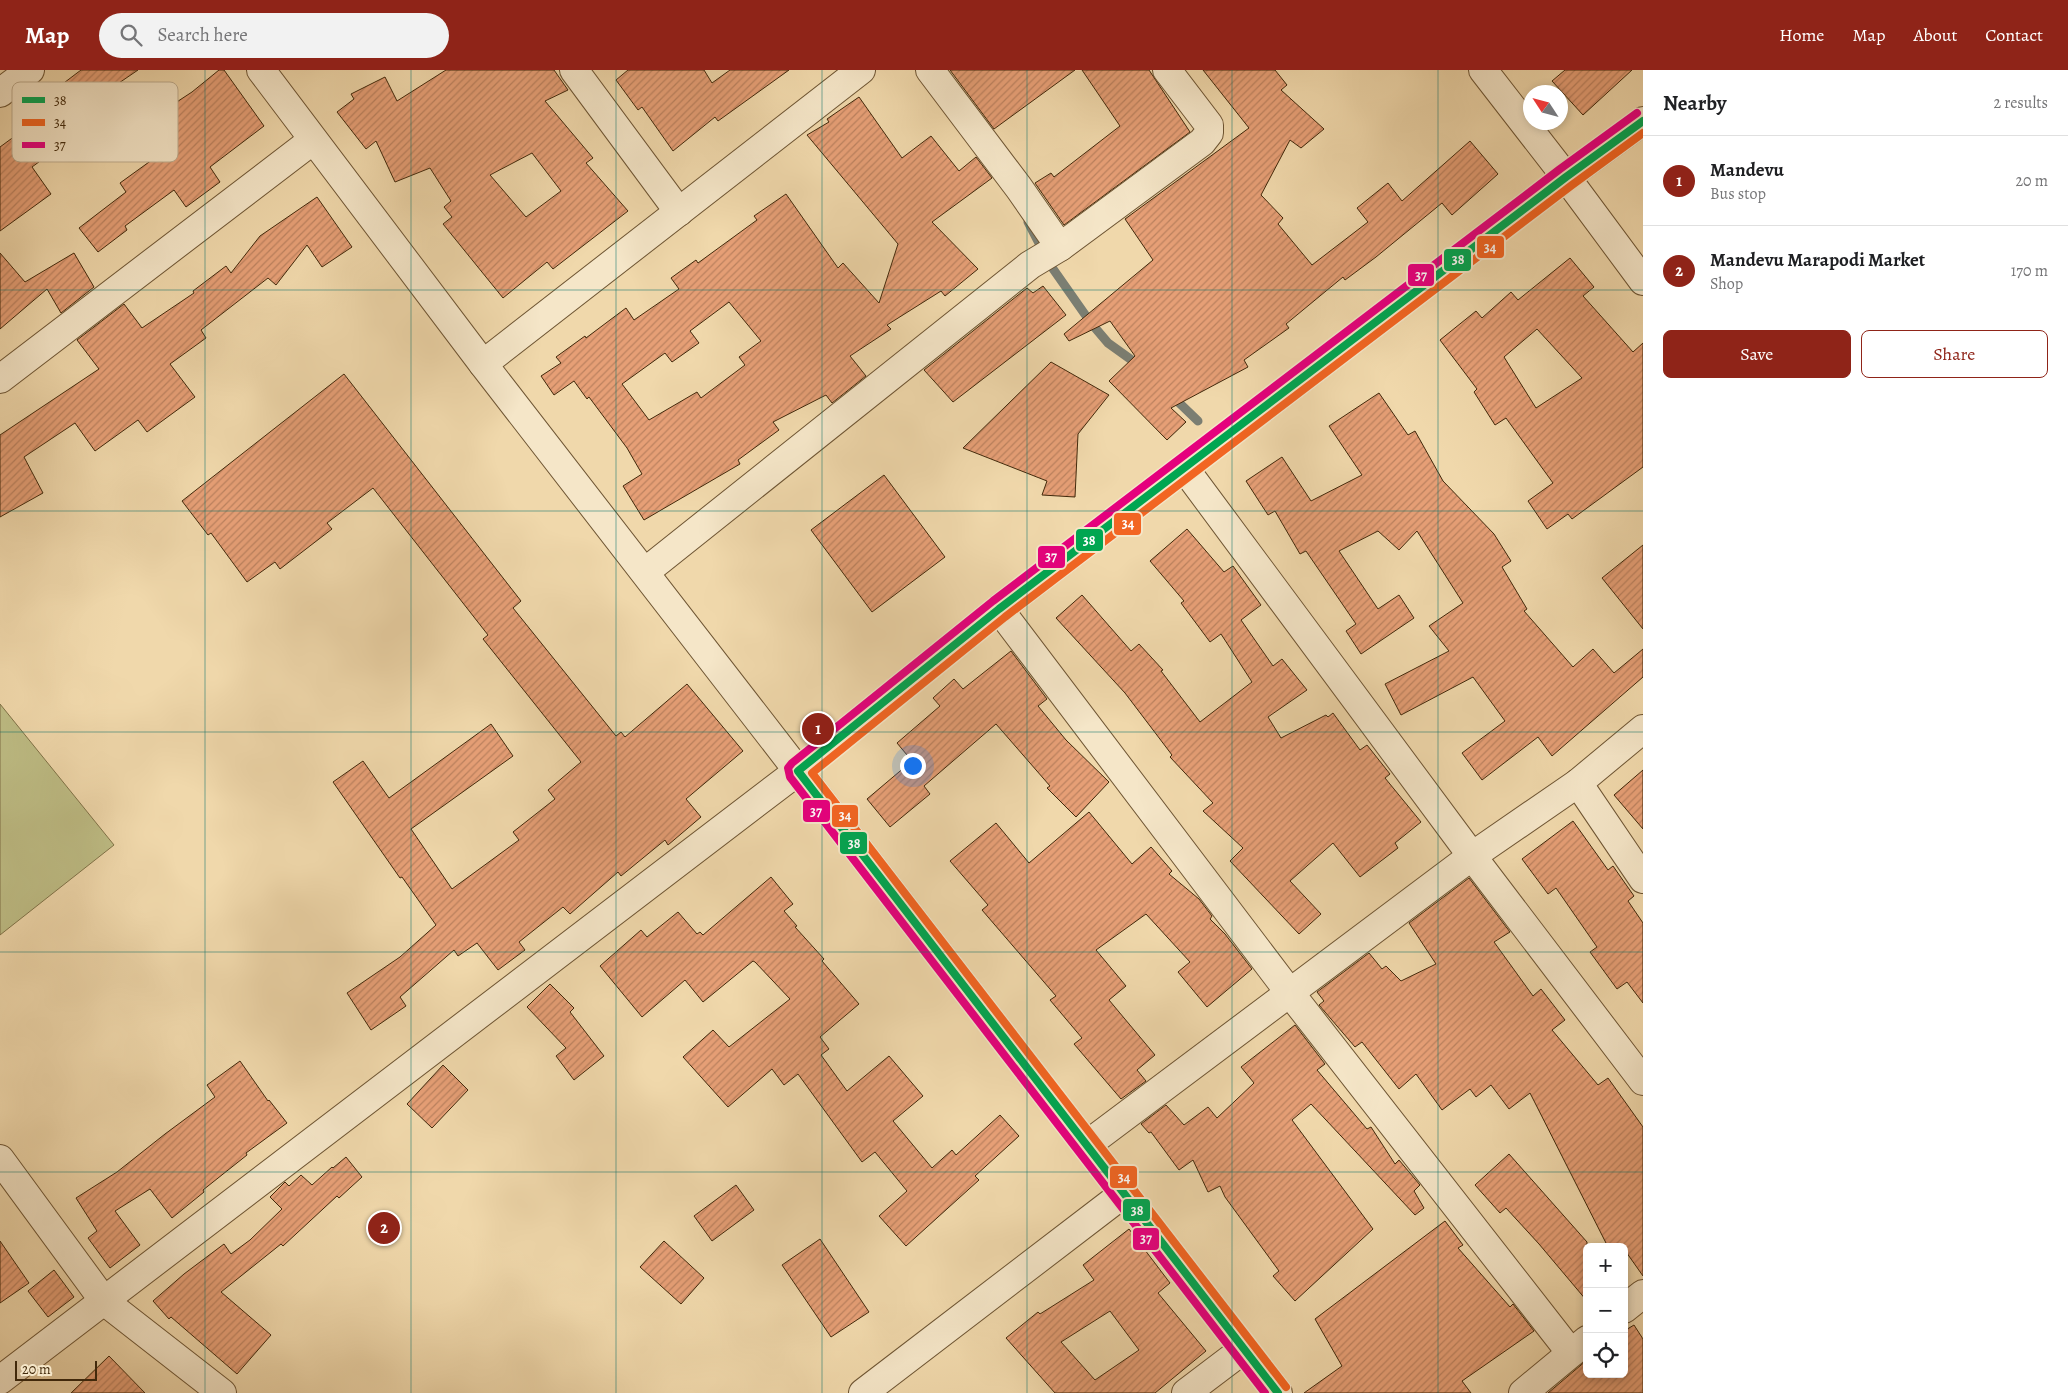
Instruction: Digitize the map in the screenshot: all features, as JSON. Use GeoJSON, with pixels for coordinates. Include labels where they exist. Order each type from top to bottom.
{"type":"FeatureCollection","features":[{"type":"Feature","properties":{"kind":"street"},"geometry":{"type":"LineString","coordinates":[[14,82],[30,70]]}},
{"type":"Feature","properties":{"kind":"street"},"geometry":{"type":"LineString","coordinates":[[261,70],[483,364],[1088,1144],[1124,1194],[1278,1393]]}},
{"type":"Feature","properties":{"kind":"street"},"geometry":{"type":"LineString","coordinates":[[574,70],[679,212]]}},
{"type":"Feature","properties":{"kind":"street"},"geometry":{"type":"LineString","coordinates":[[483,364],[861,70]]}},
{"type":"Feature","properties":{"kind":"street"},"geometry":{"type":"LineString","coordinates":[[930,70],[1019,188],[1060,247]]}},
{"type":"Feature","properties":{"kind":"street"},"geometry":{"type":"LineString","coordinates":[[645,572],[1030,265],[1060,247],[1202,142],[1209,133],[1209,125],[1167,70]]}},
{"type":"Feature","properties":{"kind":"street"},"geometry":{"type":"LineString","coordinates":[[1483,70],[1566,177],[1643,282]]}},
{"type":"Feature","properties":{"kind":"street"},"geometry":{"type":"LineString","coordinates":[[0,93],[12,84]]}},
{"type":"Feature","properties":{"kind":"street"},"geometry":{"type":"LineString","coordinates":[[0,1380],[798,771],[999,609],[1566,177],[1643,121]]}},
{"type":"Feature","properties":{"kind":"street"},"geometry":{"type":"LineString","coordinates":[[0,379],[313,140]]}},
{"type":"Feature","properties":{"kind":"street"},"geometry":{"type":"LineString","coordinates":[[1185,469],[1472,856],[1643,1081]]}},
{"type":"Feature","properties":{"kind":"street"},"geometry":{"type":"LineString","coordinates":[[999,609],[1290,993],[1579,1346],[1523,1393]]}},
{"type":"Feature","properties":{"kind":"street"},"geometry":{"type":"LineString","coordinates":[[1088,1144],[1472,856],[1578,782],[1643,730]]}},
{"type":"Feature","properties":{"kind":"street"},"geometry":{"type":"LineString","coordinates":[[1578,782],[1643,879]]}},
{"type":"Feature","properties":{"kind":"street"},"geometry":{"type":"LineString","coordinates":[[0,1159],[104,1301],[222,1393]]}},
{"type":"Feature","properties":{"kind":"street"},"geometry":{"type":"LineString","coordinates":[[863,1393],[1124,1194]]}},
{"type":"Feature","properties":{"kind":"street"},"geometry":{"type":"LineString","coordinates":[[1628,1306],[1643,1294]]}},
{"type":"Feature","properties":{"kind":"street"},"geometry":{"type":"LineString","coordinates":[[1186,1393],[1244,1349]]}},
{"type":"Feature","properties":{"kind":"shaded area"},"geometry":{"type":"Polygon","coordinates":[[[0,704],[114,845],[0,935],[0,704]]]}},
{"type":"Feature","properties":{"kind":"building"},"geometry":{"type":"Polygon","coordinates":[[[81,70],[138,70],[120,82],[65,82],[81,70]]]}},
{"type":"Feature","properties":{"kind":"building"},"geometry":{"type":"Polygon","coordinates":[[[219,70],[224,70],[264,126],[210,167],[220,182],[186,207],[174,190],[125,226],[127,230],[98,252],[79,228],[126,192],[120,183],[149,162],[178,162],[178,101],[219,70]]]}},
{"type":"Feature","properties":{"kind":"building"},"geometry":{"type":"Polygon","coordinates":[[[446,70],[554,70],[568,90],[545,101],[593,158],[586,163],[628,211],[553,269],[547,262],[503,298],[443,224],[452,217],[444,207],[451,201],[430,168],[395,182],[376,141],[366,149],[337,112],[354,99],[351,94],[385,77],[397,101],[446,70]],[[532,153],[490,175],[526,217],[561,191],[532,153]]]}},
{"type":"Feature","properties":{"kind":"building"},"geometry":{"type":"Polygon","coordinates":[[[628,70],[704,70],[712,83],[730,70],[789,70],[718,121],[715,117],[673,151],[642,107],[638,110],[616,80],[628,70]]]}},
{"type":"Feature","properties":{"kind":"building"},"geometry":{"type":"Polygon","coordinates":[[[950,70],[1075,70],[994,129],[950,70]]]}},
{"type":"Feature","properties":{"kind":"building"},"geometry":{"type":"Polygon","coordinates":[[[1082,70],[1149,70],[1190,132],[1064,225],[1035,183],[1051,173],[1054,177],[1120,126],[1082,70]]]}},
{"type":"Feature","properties":{"kind":"building"},"geometry":{"type":"Polygon","coordinates":[[[1203,70],[1275,70],[1287,85],[1281,90],[1324,129],[1301,148],[1290,140],[1261,195],[1283,218],[1278,224],[1312,265],[1368,222],[1357,208],[1388,183],[1402,201],[1470,141],[1498,174],[1452,215],[1442,203],[1376,257],[1345,280],[1343,277],[1286,324],[1289,328],[1244,360],[1248,367],[1171,408],[1186,422],[1167,440],[1109,381],[1135,356],[1110,321],[1069,341],[1064,334],[1153,260],[1125,219],[1249,128],[1203,70]]]}},
{"type":"Feature","properties":{"kind":"building"},"geometry":{"type":"Polygon","coordinates":[[[1565,70],[1632,70],[1583,115],[1568,99],[1568,85],[1556,85],[1552,81],[1565,70]]]}},
{"type":"Feature","properties":{"kind":"building"},"geometry":{"type":"Polygon","coordinates":[[[859,97],[902,158],[931,136],[959,171],[976,157],[992,178],[932,222],[978,269],[945,296],[941,291],[887,325],[891,329],[850,356],[866,376],[832,403],[826,395],[773,422],[779,430],[738,460],[740,464],[644,520],[623,486],[642,474],[627,448],[589,397],[587,399],[574,381],[554,395],[541,376],[561,363],[556,357],[585,336],[586,338],[626,308],[634,320],[679,289],[671,278],[696,260],[698,263],[757,220],[754,216],[786,194],[838,268],[843,263],[879,303],[898,244],[807,135],[829,122],[827,119],[859,97]],[[729,302],[690,331],[699,343],[672,362],[665,353],[622,384],[649,420],[697,392],[701,398],[745,365],[739,357],[761,341],[729,302]]]}},
{"type":"Feature","properties":{"kind":"building"},"geometry":{"type":"Polygon","coordinates":[[[12,138],[12,162],[39,162],[32,167],[51,194],[0,231],[0,147],[12,138]]]}},
{"type":"Feature","properties":{"kind":"building"},"geometry":{"type":"Polygon","coordinates":[[[317,197],[352,247],[322,267],[307,245],[276,285],[268,278],[201,330],[206,338],[170,364],[195,397],[147,432],[138,420],[95,451],[75,423],[24,457],[43,493],[0,517],[0,435],[99,369],[77,340],[124,304],[142,328],[194,293],[193,291],[226,266],[231,273],[260,236],[317,197]]]}},
{"type":"Feature","properties":{"kind":"building"},"geometry":{"type":"Polygon","coordinates":[[[0,253],[25,282],[74,253],[94,287],[61,313],[47,289],[0,329],[0,253]]]}},
{"type":"Feature","properties":{"kind":"building"},"geometry":{"type":"Polygon","coordinates":[[[1570,258],[1594,287],[1583,296],[1633,352],[1643,343],[1643,467],[1572,519],[1568,514],[1547,529],[1528,501],[1553,483],[1506,418],[1495,425],[1474,392],[1477,389],[1440,340],[1476,311],[1482,318],[1511,292],[1518,300],[1570,258]],[[1537,329],[1504,357],[1536,408],[1582,378],[1537,329]]]}},
{"type":"Feature","properties":{"kind":"building"},"geometry":{"type":"Polygon","coordinates":[[[1043,286],[1066,315],[953,402],[924,370],[1027,288],[1033,293],[1043,286]]]}},
{"type":"Feature","properties":{"kind":"building"},"geometry":{"type":"Polygon","coordinates":[[[1051,362],[1109,395],[1078,434],[1075,497],[1042,495],[1047,481],[963,448],[1051,362]]]}},
{"type":"Feature","properties":{"kind":"building"},"geometry":{"type":"Polygon","coordinates":[[[344,374],[521,601],[513,608],[616,736],[621,732],[625,737],[687,684],[743,751],[686,799],[701,817],[668,845],[665,840],[621,876],[618,872],[570,914],[563,907],[519,942],[525,950],[498,970],[477,943],[458,956],[454,950],[400,997],[406,1006],[371,1030],[347,993],[400,957],[436,925],[402,877],[400,878],[333,782],[363,761],[389,798],[491,724],[513,756],[411,829],[452,889],[519,840],[513,832],[555,799],[548,790],[581,762],[483,639],[488,635],[373,488],[327,523],[332,529],[280,569],[275,562],[247,582],[211,533],[208,535],[182,501],[344,374]]]}},
{"type":"Feature","properties":{"kind":"building"},"geometry":{"type":"Polygon","coordinates":[[[1379,393],[1408,435],[1415,431],[1443,481],[1494,534],[1511,561],[1502,567],[1527,609],[1524,611],[1573,667],[1593,649],[1614,673],[1643,649],[1643,677],[1552,756],[1538,737],[1482,780],[1462,753],[1505,721],[1473,677],[1401,715],[1385,684],[1449,651],[1429,626],[1463,603],[1417,531],[1399,550],[1378,531],[1339,551],[1378,609],[1399,595],[1414,618],[1361,654],[1346,631],[1356,624],[1306,551],[1300,554],[1275,511],[1268,515],[1246,481],[1282,457],[1311,501],[1362,475],[1329,426],[1379,393]]]}},
{"type":"Feature","properties":{"kind":"building"},"geometry":{"type":"Polygon","coordinates":[[[884,475],[945,557],[872,612],[811,530],[884,475]]]}},
{"type":"Feature","properties":{"kind":"building"},"geometry":{"type":"Polygon","coordinates":[[[1187,529],[1224,572],[1233,566],[1261,605],[1241,620],[1273,666],[1282,659],[1307,690],[1268,717],[1281,738],[1333,713],[1360,750],[1367,745],[1390,774],[1385,778],[1421,822],[1395,843],[1398,848],[1360,877],[1333,843],[1290,881],[1321,914],[1299,934],[1230,861],[1243,848],[1203,811],[1213,803],[1170,757],[1172,755],[1125,693],[1056,618],[1082,595],[1131,651],[1139,644],[1163,670],[1161,671],[1200,722],[1252,682],[1221,634],[1210,642],[1181,603],[1184,601],[1150,561],[1187,529]]]}},
{"type":"Feature","properties":{"kind":"building"},"geometry":{"type":"Polygon","coordinates":[[[1643,545],[1643,629],[1602,578],[1643,545]]]}},
{"type":"Feature","properties":{"kind":"building"},"geometry":{"type":"Polygon","coordinates":[[[1011,651],[1047,699],[1038,706],[1066,740],[1109,782],[1076,817],[1047,788],[1050,786],[996,724],[924,786],[930,794],[890,827],[867,799],[912,761],[897,743],[940,706],[933,698],[954,679],[963,689],[1011,651]]]}},
{"type":"Feature","properties":{"kind":"building"},"geometry":{"type":"Polygon","coordinates":[[[1643,770],[1643,829],[1614,795],[1643,770]]]}},
{"type":"Feature","properties":{"kind":"building"},"geometry":{"type":"Polygon","coordinates":[[[1089,812],[1132,864],[1151,847],[1172,871],[1169,874],[1199,899],[1212,916],[1210,919],[1225,934],[1252,969],[1207,1007],[1178,972],[1190,962],[1146,914],[1096,950],[1126,986],[1109,1000],[1155,1055],[1137,1070],[1146,1081],[1121,1099],[1074,1044],[1082,1038],[1050,1000],[1056,996],[982,910],[988,905],[950,861],[996,823],[1029,863],[1089,812]]]}},
{"type":"Feature","properties":{"kind":"building"},"geometry":{"type":"Polygon","coordinates":[[[1573,821],[1608,870],[1613,866],[1634,896],[1628,901],[1643,923],[1643,1003],[1627,982],[1617,989],[1590,952],[1597,947],[1556,888],[1548,894],[1522,859],[1573,821]]]}},
{"type":"Feature","properties":{"kind":"building"},"geometry":{"type":"Polygon","coordinates":[[[771,877],[793,904],[784,911],[797,926],[795,927],[824,959],[822,961],[859,1004],[820,1037],[829,1049],[821,1055],[847,1091],[889,1056],[923,1096],[893,1121],[932,1168],[952,1150],[956,1155],[1000,1115],[1019,1136],[975,1176],[979,1180],[906,1246],[879,1216],[907,1191],[875,1152],[862,1162],[798,1074],[784,1085],[772,1069],[728,1107],[683,1057],[713,1030],[729,1047],[790,999],[755,962],[753,961],[703,1002],[685,980],[642,1017],[600,966],[641,930],[647,937],[678,912],[697,934],[700,932],[703,935],[771,877]]]}},
{"type":"Feature","properties":{"kind":"building"},"geometry":{"type":"Polygon","coordinates":[[[1469,878],[1510,932],[1494,942],[1533,996],[1541,989],[1565,1020],[1552,1030],[1598,1085],[1608,1078],[1643,1127],[1643,1276],[1628,1255],[1628,1243],[1606,1243],[1530,1093],[1509,1109],[1491,1085],[1476,1097],[1470,1089],[1442,1110],[1416,1074],[1399,1089],[1362,1042],[1355,1047],[1319,1005],[1324,1001],[1317,992],[1369,953],[1382,969],[1386,966],[1401,981],[1436,964],[1409,923],[1469,878]]]}},
{"type":"Feature","properties":{"kind":"building"},"geometry":{"type":"Polygon","coordinates":[[[550,984],[574,1008],[570,1012],[604,1056],[574,1080],[556,1056],[566,1048],[527,1007],[550,984]]]}},
{"type":"Feature","properties":{"kind":"building"},"geometry":{"type":"Polygon","coordinates":[[[1295,1025],[1325,1064],[1317,1070],[1367,1129],[1371,1127],[1395,1164],[1399,1160],[1420,1185],[1414,1191],[1424,1208],[1415,1215],[1311,1104],[1292,1120],[1373,1229],[1295,1301],[1273,1276],[1279,1271],[1225,1197],[1220,1186],[1208,1192],[1193,1160],[1179,1170],[1151,1132],[1149,1133],[1141,1124],[1166,1105],[1184,1125],[1208,1107],[1217,1118],[1254,1083],[1241,1067],[1295,1025]]]}},
{"type":"Feature","properties":{"kind":"building"},"geometry":{"type":"Polygon","coordinates":[[[240,1061],[268,1101],[287,1123],[246,1153],[247,1155],[203,1190],[204,1192],[172,1218],[150,1189],[115,1211],[140,1245],[110,1268],[88,1238],[97,1231],[76,1198],[117,1172],[215,1097],[207,1085],[240,1061]]]}},
{"type":"Feature","properties":{"kind":"building"},"geometry":{"type":"Polygon","coordinates":[[[443,1065],[468,1090],[432,1128],[407,1104],[443,1065]]]}},
{"type":"Feature","properties":{"kind":"building"},"geometry":{"type":"Polygon","coordinates":[[[1509,1154],[1587,1242],[1583,1243],[1583,1296],[1506,1208],[1500,1213],[1475,1185],[1509,1154]]]}},
{"type":"Feature","properties":{"kind":"building"},"geometry":{"type":"Polygon","coordinates":[[[346,1157],[362,1177],[339,1198],[337,1196],[283,1246],[281,1244],[221,1292],[271,1335],[237,1374],[171,1317],[169,1319],[153,1301],[184,1274],[224,1244],[231,1254],[250,1240],[282,1209],[270,1197],[285,1182],[289,1186],[301,1175],[312,1185],[346,1157]]]}},
{"type":"Feature","properties":{"kind":"building"},"geometry":{"type":"Polygon","coordinates":[[[736,1185],[754,1210],[712,1241],[694,1216],[736,1185]]]}},
{"type":"Feature","properties":{"kind":"building"},"geometry":{"type":"Polygon","coordinates":[[[1445,1221],[1463,1245],[1458,1248],[1510,1307],[1513,1304],[1534,1331],[1462,1381],[1471,1393],[1304,1393],[1342,1366],[1315,1319],[1445,1221]]]}},
{"type":"Feature","properties":{"kind":"building"},"geometry":{"type":"Polygon","coordinates":[[[1129,1229],[1170,1283],[1158,1293],[1206,1351],[1155,1393],[1055,1393],[1006,1338],[1038,1312],[1040,1314],[1094,1280],[1083,1265],[1129,1229]],[[1110,1311],[1061,1342],[1095,1380],[1139,1350],[1110,1311]]]}},
{"type":"Feature","properties":{"kind":"building"},"geometry":{"type":"Polygon","coordinates":[[[820,1239],[869,1312],[831,1337],[782,1265],[820,1239]]]}},
{"type":"Feature","properties":{"kind":"building"},"geometry":{"type":"Polygon","coordinates":[[[0,1241],[29,1283],[0,1303],[0,1241]]]}},
{"type":"Feature","properties":{"kind":"building"},"geometry":{"type":"Polygon","coordinates":[[[664,1241],[704,1278],[681,1304],[640,1267],[664,1241]]]}},
{"type":"Feature","properties":{"kind":"building"},"geometry":{"type":"Polygon","coordinates":[[[54,1270],[74,1297],[48,1317],[28,1291],[54,1270]]]}},
{"type":"Feature","properties":{"kind":"building"},"geometry":{"type":"Polygon","coordinates":[[[1634,1325],[1643,1339],[1643,1393],[1548,1393],[1583,1363],[1583,1378],[1628,1378],[1628,1329],[1634,1325]]]}},
{"type":"Feature","properties":{"kind":"building"},"geometry":{"type":"Polygon","coordinates":[[[109,1356],[145,1393],[71,1393],[109,1356]]]}},
{"type":"Feature","properties":{"kind":"waterway"},"geometry":{"type":"LineString","coordinates":[[1028,222],[1043,251]]}},
{"type":"Feature","properties":{"kind":"waterway"},"geometry":{"type":"LineString","coordinates":[[1051,266],[1091,323],[1108,343],[1140,366]]}},
{"type":"Feature","properties":{"kind":"waterway"},"geometry":{"type":"LineString","coordinates":[[1171,395],[1198,421]]}},
{"type":"Feature","properties":{"kind":"transit line","name":"37"},"geometry":{"type":"LineString","coordinates":[[1265,1393],[790,777],[788,768],[993,601],[1560,169],[1637,113]]}},
{"type":"Feature","properties":{"kind":"transit line","name":"38"},"geometry":{"type":"LineString","coordinates":[[1278,1393],[798,771],[999,609],[1566,177],[1643,121]]}},
{"type":"Feature","properties":{"kind":"transit line","name":"34"},"geometry":{"type":"LineString","coordinates":[[1286,1387],[812,773],[1005,617],[1643,133]]}},
{"type":"Feature","properties":{"kind":"place","name":"Mandevu"},"geometry":{"type":"Point","coordinates":[818,729]}},
{"type":"Feature","properties":{"kind":"place","name":"Mandevu Marapodi Market"},"geometry":{"type":"Point","coordinates":[384,1228]}}]}
